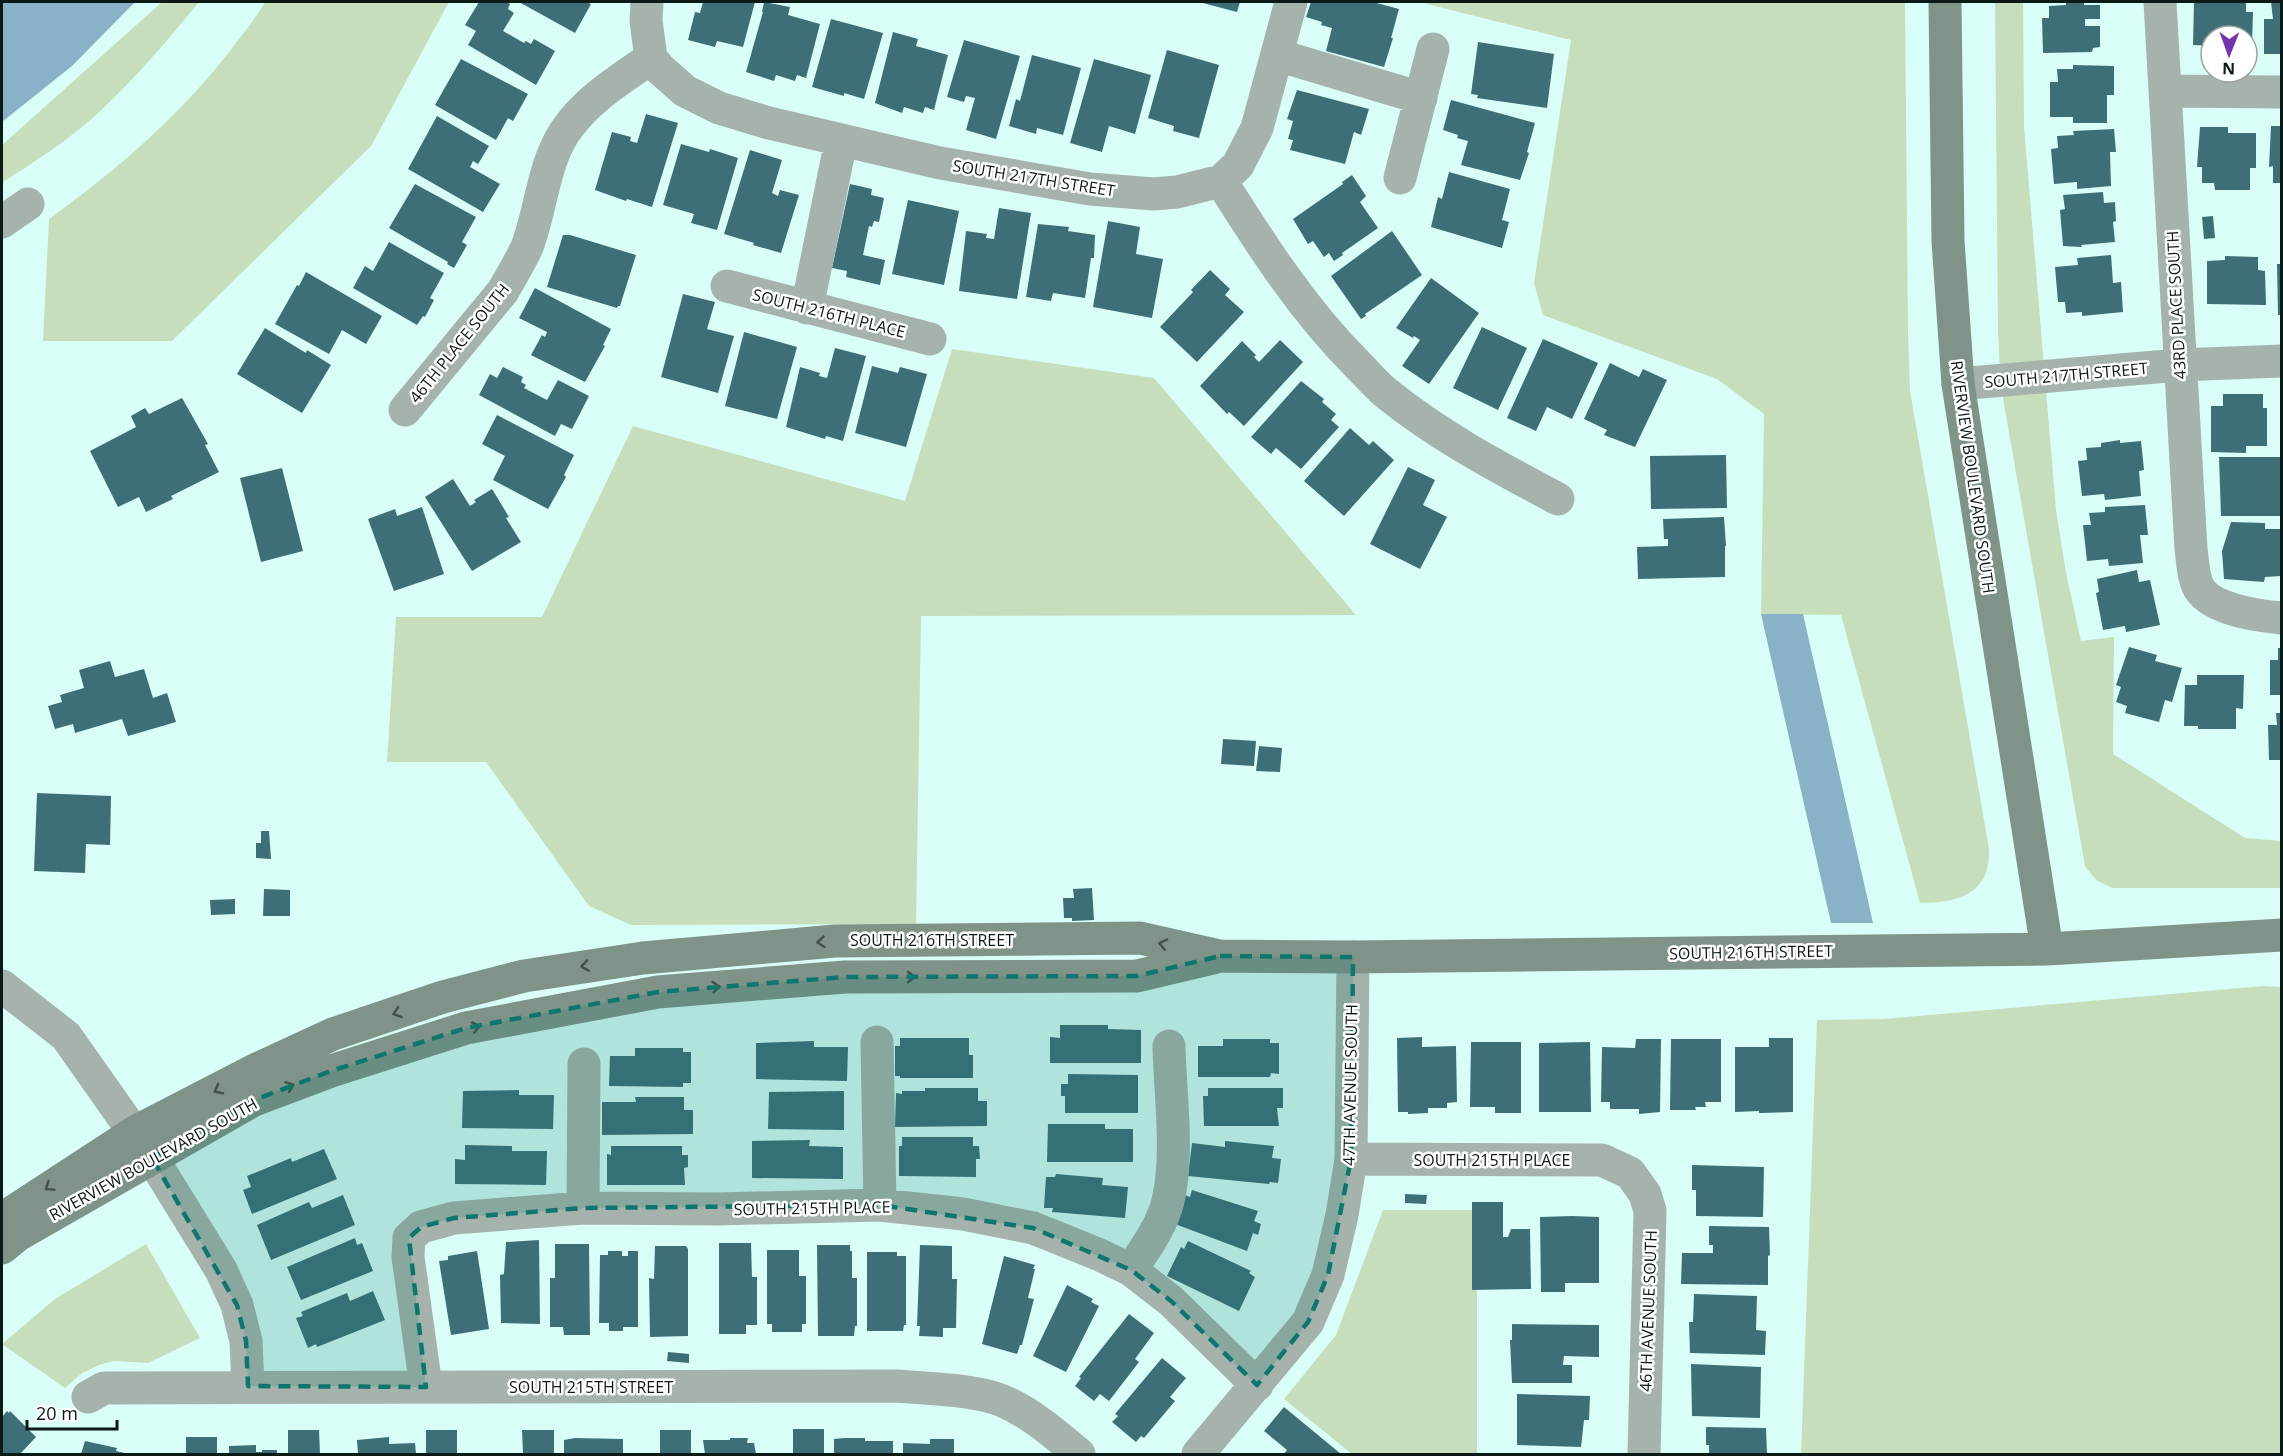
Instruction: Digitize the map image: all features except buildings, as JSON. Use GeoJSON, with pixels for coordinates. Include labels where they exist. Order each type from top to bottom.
{"type":"FeatureCollection","features":[{"type":"Feature","properties":{"kind":"street"},"geometry":{"type":"LineString","coordinates":[[647,2],[646,21],[651,57]]}},
{"type":"Feature","properties":{"kind":"street"},"geometry":{"type":"LineString","coordinates":[[1291,2],[1257,128],[1238,165],[1221,181],[1262,247],[1295,292],[1339,346],[1384,392],[1434,429],[1478,456],[1558,499]]}},
{"type":"Feature","properties":{"kind":"street","name":"RIVERVIEW BOULEVARD SOUTH"},"geometry":{"type":"LineString","coordinates":[[1945,2],[1948,242],[1958,384],[2047,949]]}},
{"type":"Feature","properties":{"kind":"street","name":"43RD PLACE SOUTH"},"geometry":{"type":"LineString","coordinates":[[2160,2],[2191,549],[2200,591],[2213,601],[2237,610],[2282,618]]}},
{"type":"Feature","properties":{"kind":"street"},"geometry":{"type":"LineString","coordinates":[[1400,178],[1433,49]]}},
{"type":"Feature","properties":{"kind":"street"},"geometry":{"type":"LineString","coordinates":[[1277,55],[1421,98]]}},
{"type":"Feature","properties":{"kind":"street","name":"SOUTH 217TH STREET"},"geometry":{"type":"LineString","coordinates":[[651,57],[660,69],[685,91],[719,108],[769,123],[939,163],[1090,189],[1154,194],[1177,192],[1221,181]]}},
{"type":"Feature","properties":{"kind":"street","name":"46TH PLACE SOUTH"},"geometry":{"type":"LineString","coordinates":[[405,410],[502,291],[516,270],[527,246],[554,154],[564,134],[597,95],[651,57]]}},
{"type":"Feature","properties":{"kind":"street"},"geometry":{"type":"LineString","coordinates":[[2165,92],[2282,92]]}},
{"type":"Feature","properties":{"kind":"street"},"geometry":{"type":"LineString","coordinates":[[807,308],[841,141]]}},
{"type":"Feature","properties":{"kind":"street","name":"SOUTH 216TH PLACE"},"geometry":{"type":"LineString","coordinates":[[727,286],[930,339]]}},
{"type":"Feature","properties":{"kind":"street","name":"SOUTH 217TH STREET"},"geometry":{"type":"LineString","coordinates":[[1958,384],[2180,365],[2282,361]]}},
{"type":"Feature","properties":{"kind":"street","name":"SOUTH 216TH STREET"},"geometry":{"type":"LineString","coordinates":[[643,958],[835,940],[1140,938],[1220,956],[1353,957],[2047,949],[2282,935]]}},
{"type":"Feature","properties":{"kind":"street","name":"SOUTH 216TH STREET"},"geometry":{"type":"LineString","coordinates":[[658,992],[845,977],[1137,976],[1220,956]]}},
{"type":"Feature","properties":{"kind":"street","name":"47TH AVENUE SOUTH"},"geometry":{"type":"LineString","coordinates":[[1198,1455],[1308,1322],[1328,1275],[1342,1215],[1351,1159],[1353,957]]}},
{"type":"Feature","properties":{"kind":"street","name":"RIVERVIEW BOULEVARD SOUTH"},"geometry":{"type":"LineString","coordinates":[[2,1248],[143,1145],[257,1069],[333,1035],[443,997],[524,976],[643,958]]}},
{"type":"Feature","properties":{"kind":"street"},"geometry":{"type":"LineString","coordinates":[[2,986],[66,1036],[143,1145],[220,1270],[237,1305],[246,1341],[248,1386]]}},
{"type":"Feature","properties":{"kind":"street","name":"RIVERVIEW BOULEVARD SOUTH"},"geometry":{"type":"LineString","coordinates":[[2,1219],[143,1145],[331,1071],[466,1028],[658,992]]}},
{"type":"Feature","properties":{"kind":"street"},"geometry":{"type":"LineString","coordinates":[[877,1042],[880,1205]]}},
{"type":"Feature","properties":{"kind":"street"},"geometry":{"type":"LineString","coordinates":[[1131,1270],[1151,1241],[1168,1202],[1173,1157],[1169,1046]]}},
{"type":"Feature","properties":{"kind":"street"},"geometry":{"type":"LineString","coordinates":[[583,1208],[584,1064]]}},
{"type":"Feature","properties":{"kind":"street","name":"SOUTH 215TH PLACE"},"geometry":{"type":"LineString","coordinates":[[1351,1159],[1602,1160],[1630,1173]]}},
{"type":"Feature","properties":{"kind":"street","name":"46TH AVENUE SOUTH"},"geometry":{"type":"LineString","coordinates":[[1630,1173],[1645,1194],[1650,1211],[1644,1455]]}},
{"type":"Feature","properties":{"kind":"street","name":"SOUTH 215TH PLACE"},"geometry":{"type":"LineString","coordinates":[[426,1387],[408,1257],[409,1238],[421,1227],[454,1218],[583,1208],[717,1209],[880,1205],[963,1214],[1034,1228],[1100,1255],[1131,1270],[1171,1301],[1257,1385]]}},
{"type":"Feature","properties":{"kind":"street","name":"SOUTH 215TH STREET"},"geometry":{"type":"LineString","coordinates":[[88,1397],[104,1388],[248,1386],[897,1386],[960,1391],[1002,1401],[1049,1429],[1079,1455]]}},
{"type":"Feature","properties":{"kind":"highlighted area"},"geometry":{"type":"Polygon","coordinates":[[[1220,956],[1353,957],[1351,1159],[1328,1275],[1308,1322],[1257,1385],[1171,1301],[1131,1270],[1033,1228],[880,1205],[583,1208],[454,1218],[421,1227],[409,1238],[426,1387],[248,1386],[246,1341],[237,1305],[152,1158],[254,1100],[331,1071],[466,1028],[658,992],[845,977],[1137,976],[1220,956]]]}},
{"type":"Feature","properties":{"kind":"green space"},"geometry":{"type":"Polygon","coordinates":[[[162,2],[199,2],[150,60],[96,115],[62,142],[2,183],[2,145],[162,2]]]}},
{"type":"Feature","properties":{"kind":"green space"},"geometry":{"type":"Polygon","coordinates":[[[265,2],[449,2],[371,146],[172,341],[43,341],[49,219],[124,161],[192,96],[250,25],[265,2]]]}},
{"type":"Feature","properties":{"kind":"green space"},"geometry":{"type":"Polygon","coordinates":[[[1419,2],[1905,2],[1910,391],[1989,849],[1984,876],[1970,893],[1947,901],[1920,903],[1841,615],[1761,614],[1764,414],[1717,379],[1543,315],[1534,283],[1571,40],[1419,2]]]}},
{"type":"Feature","properties":{"kind":"green space"},"geometry":{"type":"Polygon","coordinates":[[[1995,2],[2023,2],[2024,126],[2056,510],[2066,573],[2081,641],[2114,637],[2113,754],[2245,838],[2281,841],[2281,888],[2112,888],[2096,880],[2085,866],[2001,387],[1998,332],[1995,2]]]}},
{"type":"Feature","properties":{"kind":"green space"},"geometry":{"type":"Polygon","coordinates":[[[952,349],[1154,378],[1356,615],[921,616],[916,924],[631,925],[589,906],[486,762],[387,762],[396,617],[542,617],[633,426],[905,501],[952,349]]]}},
{"type":"Feature","properties":{"kind":"green space"},"geometry":{"type":"Polygon","coordinates":[[[2264,986],[2282,987],[2281,1454],[1801,1454],[1817,1020],[1883,1019],[2264,986]]]}},
{"type":"Feature","properties":{"kind":"green space"},"geometry":{"type":"Polygon","coordinates":[[[1383,1210],[1477,1210],[1477,1454],[1352,1454],[1284,1399],[1336,1335],[1383,1210]]]}},
{"type":"Feature","properties":{"kind":"green space"},"geometry":{"type":"Polygon","coordinates":[[[146,1244],[200,1338],[148,1363],[114,1361],[99,1365],[82,1373],[65,1388],[2,1344],[55,1299],[146,1244]]]}},
{"type":"Feature","properties":{"kind":"water"},"geometry":{"type":"Polygon","coordinates":[[[2,2],[135,2],[72,66],[2,122],[2,2]]]}},
{"type":"Feature","properties":{"kind":"water"},"geometry":{"type":"Polygon","coordinates":[[[1761,614],[1803,614],[1873,923],[1831,923],[1761,614]]]}}]}
